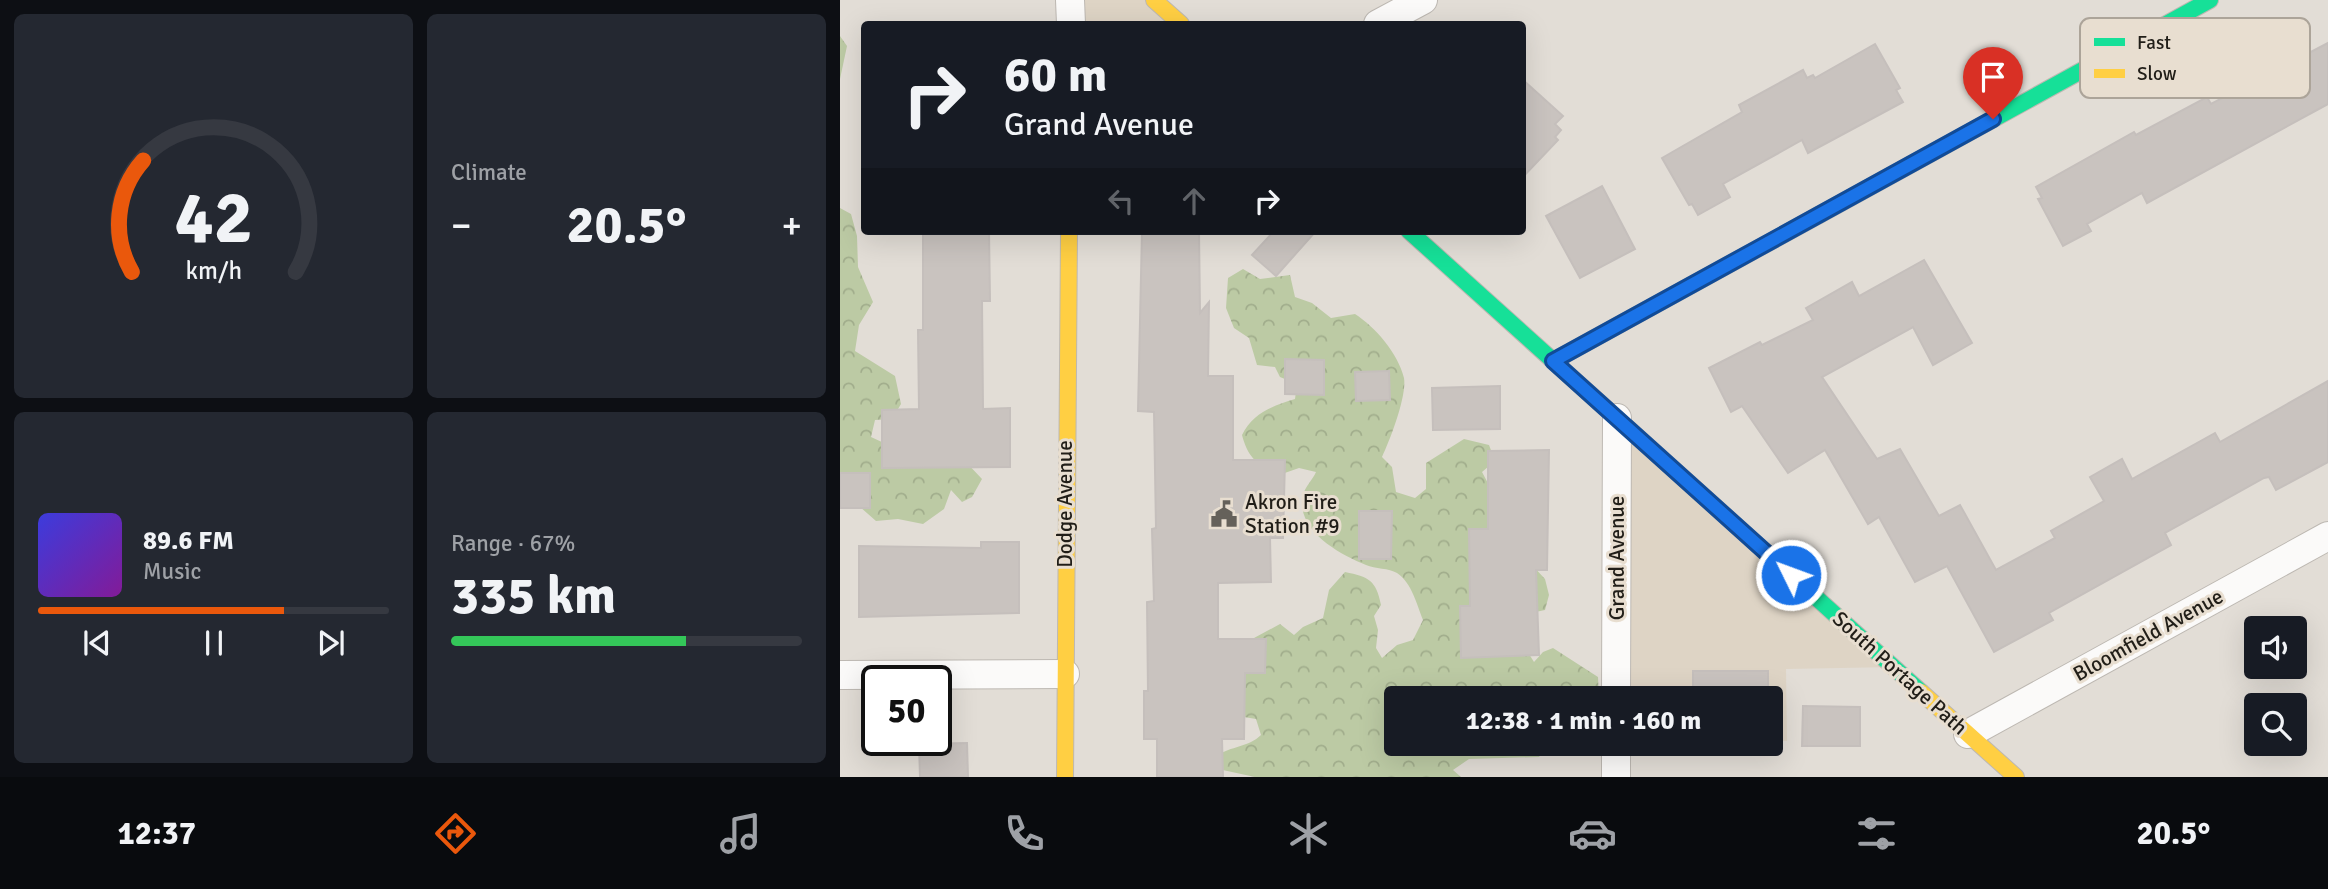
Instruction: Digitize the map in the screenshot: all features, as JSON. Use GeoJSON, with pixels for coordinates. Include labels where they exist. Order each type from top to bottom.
{"type":"FeatureCollection","features":[{"type":"Feature","properties":{"kind":"street"},"geometry":{"type":"LineString","coordinates":[[1070,0],[1070,21]]}},
{"type":"Feature","properties":{"kind":"street"},"geometry":{"type":"LineString","coordinates":[[1154,0],[1178,21]]}},
{"type":"Feature","properties":{"kind":"street"},"geometry":{"type":"LineString","coordinates":[[1384,21],[1423,0]]}},
{"type":"Feature","properties":{"kind":"street"},"geometry":{"type":"LineString","coordinates":[[2177,18],[2210,0]]}},
{"type":"Feature","properties":{"kind":"street"},"geometry":{"type":"LineString","coordinates":[[1553,361],[2080,71]]}},
{"type":"Feature","properties":{"kind":"street","name":"Dodge Avenue"},"geometry":{"type":"LineString","coordinates":[[1065,777],[1069,235]]}},
{"type":"Feature","properties":{"kind":"street","name":"South Portage Path"},"geometry":{"type":"LineString","coordinates":[[1413,235],[2016,777]]}},
{"type":"Feature","properties":{"kind":"street","name":"Grand Avenue"},"geometry":{"type":"LineString","coordinates":[[1616,686],[1617,418]]}},
{"type":"Feature","properties":{"kind":"street","name":"Bloomfield Avenue"},"geometry":{"type":"LineString","coordinates":[[1968,734],[2328,536]]}},
{"type":"Feature","properties":{"kind":"street"},"geometry":{"type":"LineString","coordinates":[[840,675],[1065,674]]}},
{"type":"Feature","properties":{"kind":"street"},"geometry":{"type":"LineString","coordinates":[[1616,756],[1616,777]]}},
{"type":"Feature","properties":{"kind":"shaded area"},"geometry":{"type":"Polygon","coordinates":[[[1070,0],[1154,0],[1178,21],[1071,21],[1070,0]]]}},
{"type":"Feature","properties":{"kind":"shaded area"},"geometry":{"type":"Polygon","coordinates":[[[1617,418],[1894,667],[1786,669],[1787,741],[1783,741],[1783,686],[1616,686],[1617,418]]]}},
{"type":"Feature","properties":{"kind":"green space"},"geometry":{"type":"Polygon","coordinates":[[[840,36],[847,46],[840,79],[840,36]]]}},
{"type":"Feature","properties":{"kind":"green space"},"geometry":{"type":"Polygon","coordinates":[[[840,208],[851,214],[857,236],[858,267],[873,302],[859,325],[855,351],[895,376],[901,404],[892,419],[875,420],[871,437],[897,449],[965,461],[982,479],[972,497],[962,502],[951,490],[944,509],[923,524],[898,519],[876,521],[851,499],[840,497],[840,208]]]}},
{"type":"Feature","properties":{"kind":"green space"},"geometry":{"type":"Polygon","coordinates":[[[1243,269],[1260,279],[1290,275],[1295,297],[1312,303],[1331,318],[1355,314],[1378,333],[1397,359],[1404,378],[1403,396],[1397,418],[1382,457],[1392,467],[1396,492],[1415,498],[1426,489],[1426,463],[1464,439],[1489,445],[1495,461],[1482,472],[1531,564],[1545,579],[1549,595],[1545,610],[1526,614],[1524,646],[1534,662],[1543,652],[1553,648],[1598,677],[1598,686],[1384,686],[1384,756],[1539,757],[1469,759],[1453,770],[1461,777],[1255,777],[1218,769],[1216,756],[1251,742],[1261,735],[1256,719],[1238,716],[1212,668],[1252,650],[1254,638],[1280,624],[1294,635],[1303,627],[1323,618],[1329,590],[1345,572],[1366,578],[1377,590],[1381,605],[1374,616],[1378,630],[1376,648],[1382,658],[1397,645],[1413,640],[1423,620],[1410,588],[1402,577],[1390,570],[1355,560],[1332,547],[1312,530],[1302,508],[1305,489],[1316,472],[1299,468],[1279,475],[1265,468],[1247,450],[1242,435],[1246,427],[1264,411],[1295,399],[1297,384],[1280,377],[1275,367],[1257,365],[1249,338],[1234,328],[1226,308],[1228,278],[1243,269]]]}},
{"type":"Feature","properties":{"kind":"building"},"geometry":{"type":"Polygon","coordinates":[[[2328,43],[2328,104],[2147,203],[2142,193],[2087,224],[2091,231],[2063,246],[2038,199],[2042,198],[2036,187],[2134,132],[2136,135],[2205,98],[2211,104],[2223,98],[2310,98],[2310,52],[2328,43]]]}},
{"type":"Feature","properties":{"kind":"building"},"geometry":{"type":"Polygon","coordinates":[[[1875,44],[1900,88],[1896,90],[1903,102],[1808,153],[1802,140],[1723,184],[1730,197],[1698,215],[1692,204],[1689,205],[1662,158],[1742,112],[1739,105],[1803,70],[1807,78],[1813,75],[1815,78],[1875,44]]]}},
{"type":"Feature","properties":{"kind":"building"},"geometry":{"type":"Polygon","coordinates":[[[1526,83],[1563,116],[1555,124],[1561,130],[1555,137],[1558,140],[1526,174],[1526,83]]]}},
{"type":"Feature","properties":{"kind":"building"},"geometry":{"type":"Polygon","coordinates":[[[1602,186],[1635,249],[1580,278],[1546,216],[1602,186]]]}},
{"type":"Feature","properties":{"kind":"building"},"geometry":{"type":"Polygon","coordinates":[[[923,235],[989,235],[990,301],[982,301],[983,409],[1010,408],[1010,467],[882,468],[882,410],[919,409],[918,330],[923,330],[923,235]]]}},
{"type":"Feature","properties":{"kind":"building"},"geometry":{"type":"Polygon","coordinates":[[[1142,235],[1199,235],[1200,313],[1209,302],[1208,376],[1233,376],[1233,460],[1285,460],[1283,538],[1270,538],[1271,582],[1218,583],[1218,639],[1266,639],[1265,673],[1245,673],[1244,739],[1222,739],[1223,777],[1157,777],[1157,739],[1144,739],[1144,691],[1148,691],[1147,602],[1154,601],[1154,412],[1138,411],[1142,235]]]}},
{"type":"Feature","properties":{"kind":"building"},"geometry":{"type":"Polygon","coordinates":[[[1270,235],[1312,235],[1276,276],[1252,255],[1270,235]]]}},
{"type":"Feature","properties":{"kind":"building"},"geometry":{"type":"Polygon","coordinates":[[[1924,260],[1972,343],[1933,365],[1913,327],[1822,377],[1877,459],[1900,449],[1939,516],[1960,505],[1996,570],[2055,538],[2051,531],[2104,501],[2090,477],[2122,459],[2132,479],[2215,433],[2220,442],[2328,381],[2328,462],[2276,490],[2269,477],[2264,478],[2165,533],[2171,545],[2049,613],[2053,620],[1994,652],[1947,566],[1915,582],[1879,517],[1868,524],[1825,450],[1788,473],[1742,406],[1731,412],[1709,368],[1760,342],[1762,345],[1813,320],[1806,308],[1852,282],[1859,296],[1924,260]]]}},
{"type":"Feature","properties":{"kind":"building"},"geometry":{"type":"Polygon","coordinates":[[[1285,359],[1324,360],[1324,395],[1285,394],[1285,359]]]}},
{"type":"Feature","properties":{"kind":"building"},"geometry":{"type":"Polygon","coordinates":[[[1389,371],[1390,400],[1356,401],[1355,372],[1389,371]]]}},
{"type":"Feature","properties":{"kind":"building"},"geometry":{"type":"Polygon","coordinates":[[[1500,386],[1500,429],[1433,430],[1432,388],[1500,386]]]}},
{"type":"Feature","properties":{"kind":"building"},"geometry":{"type":"Polygon","coordinates":[[[1549,450],[1547,570],[1536,570],[1539,655],[1461,658],[1460,606],[1470,606],[1469,529],[1488,529],[1488,451],[1549,450]]]}},
{"type":"Feature","properties":{"kind":"building"},"geometry":{"type":"Polygon","coordinates":[[[840,473],[870,473],[870,508],[840,508],[840,473]]]}},
{"type":"Feature","properties":{"kind":"building"},"geometry":{"type":"Polygon","coordinates":[[[1359,511],[1392,511],[1391,559],[1359,559],[1359,511]]]}},
{"type":"Feature","properties":{"kind":"building"},"geometry":{"type":"Polygon","coordinates":[[[981,542],[1019,542],[1019,613],[859,617],[859,546],[981,548],[981,542]]]}},
{"type":"Feature","properties":{"kind":"building"},"geometry":{"type":"Polygon","coordinates":[[[1693,671],[1768,671],[1768,686],[1693,686],[1693,671]]]}},
{"type":"Feature","properties":{"kind":"building"},"geometry":{"type":"Polygon","coordinates":[[[1803,706],[1860,707],[1860,746],[1802,746],[1803,706]]]}},
{"type":"Feature","properties":{"kind":"building"},"geometry":{"type":"Polygon","coordinates":[[[952,743],[967,743],[968,777],[920,777],[919,756],[952,756],[952,743]]]}},
{"type":"Feature","properties":{"kind":"traffic: fast"},"geometry":{"type":"LineString","coordinates":[[2177,18],[2210,0]]}},
{"type":"Feature","properties":{"kind":"traffic: fast"},"geometry":{"type":"LineString","coordinates":[[1819,215],[2080,71]]}},
{"type":"Feature","properties":{"kind":"traffic: fast"},"geometry":{"type":"LineString","coordinates":[[1413,235],[1921,692]]}},
{"type":"Feature","properties":{"kind":"traffic: slow"},"geometry":{"type":"LineString","coordinates":[[1154,0],[1178,21]]}},
{"type":"Feature","properties":{"kind":"traffic: slow"},"geometry":{"type":"LineString","coordinates":[[1553,361],[1819,215]]}},
{"type":"Feature","properties":{"kind":"traffic: slow"},"geometry":{"type":"LineString","coordinates":[[1065,777],[1069,235]]}},
{"type":"Feature","properties":{"kind":"traffic: slow"},"geometry":{"type":"LineString","coordinates":[[1921,692],[2016,777]]}},
{"type":"Feature","properties":{"kind":"place","name":"Akron Fire Station #9"},"geometry":{"type":"Point","coordinates":[1224,514]}},
{"type":"Feature","properties":{"kind":"route"},"geometry":{"type":"LineString","coordinates":[[1791,575],[1553,361],[1993,119]]}}]}
